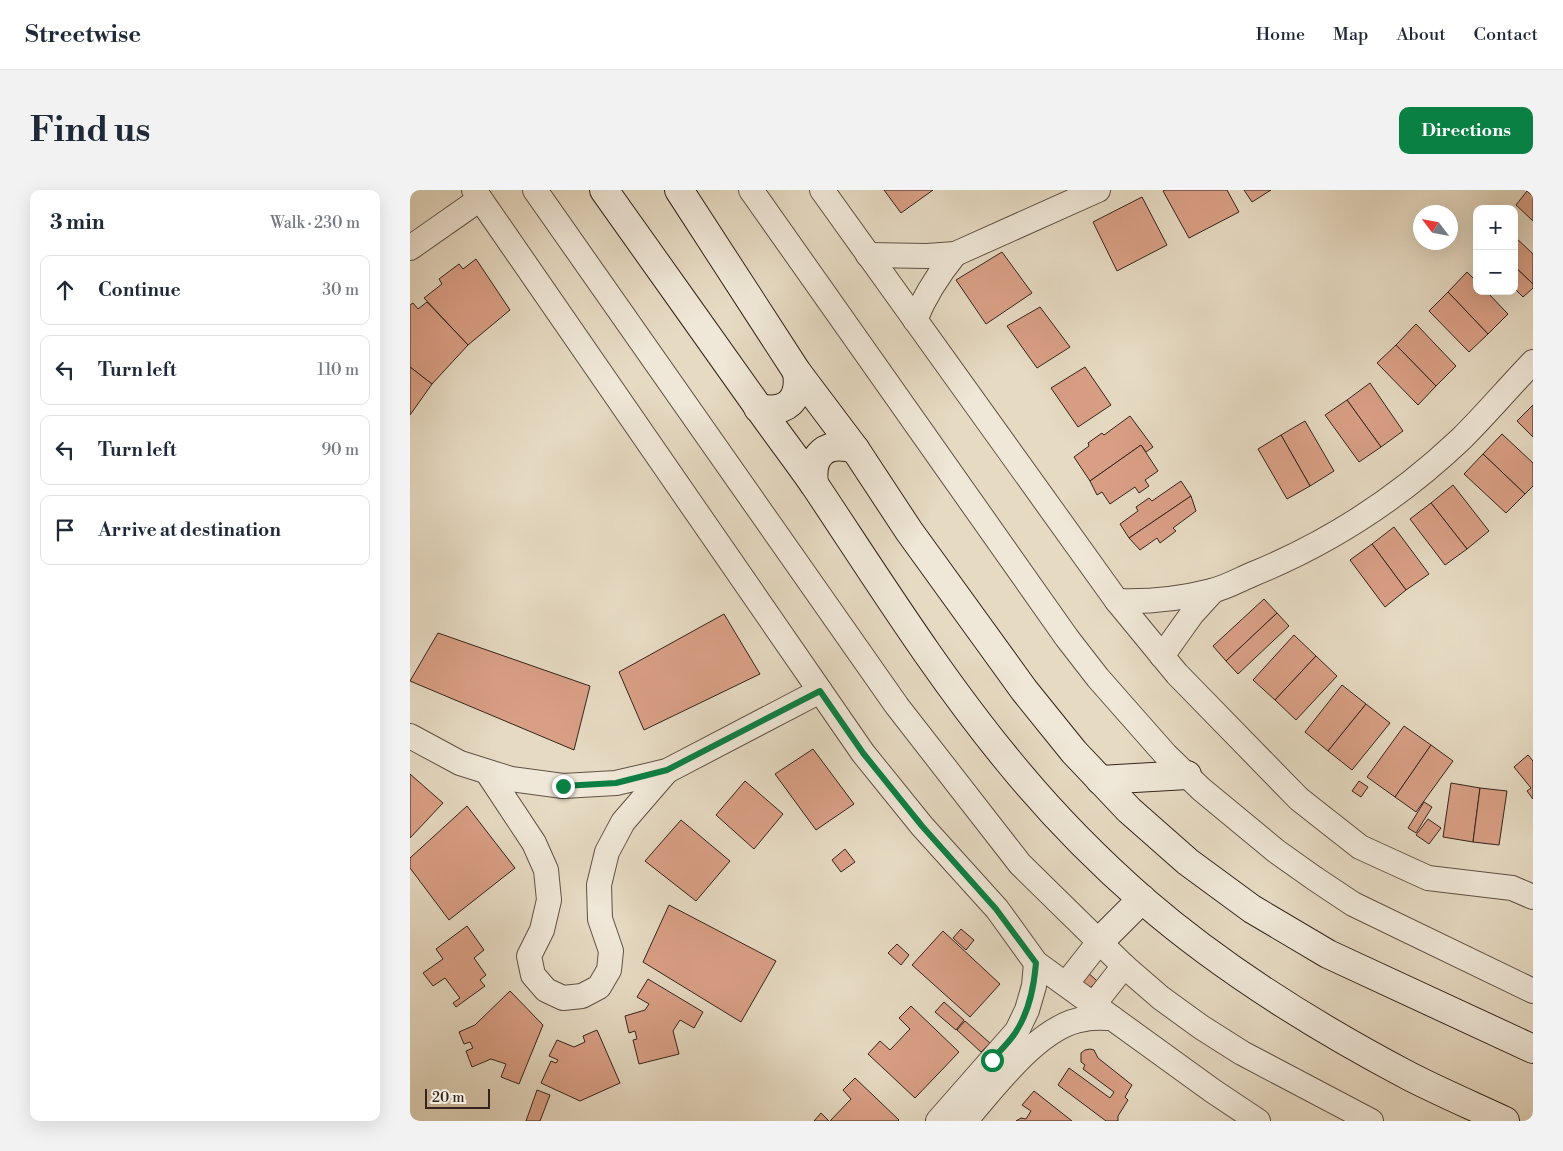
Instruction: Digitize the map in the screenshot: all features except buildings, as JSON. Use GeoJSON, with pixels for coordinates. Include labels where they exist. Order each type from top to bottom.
{"type":"FeatureCollection","features":[{"type":"Feature","properties":{"kind":"street"},"geometry":{"type":"LineString","coordinates":[[534,190],[897,706],[1020,864],[1124,966],[1161,998],[1200,1027],[1242,1053],[1371,1121]]}},
{"type":"Feature","properties":{"kind":"street"},"geometry":{"type":"LineString","coordinates":[[604,190],[814,484],[884,590],[955,691],[1010,763],[1070,831],[1142,899],[1212,955],[1296,1010],[1410,1076],[1505,1121]]}},
{"type":"Feature","properties":{"kind":"street"},"geometry":{"type":"LineString","coordinates":[[679,190],[797,372],[855,449],[909,531],[1024,690],[1074,752],[1129,810],[1188,862],[1252,909],[1328,954],[1533,1049]]}},
{"type":"Feature","properties":{"kind":"street"},"geometry":{"type":"LineString","coordinates":[[751,190],[1067,638],[1130,716],[1187,775],[1276,851],[1353,904],[1533,990]]}},
{"type":"Feature","properties":{"kind":"street"},"geometry":{"type":"LineString","coordinates":[[822,190],[1117,601],[1162,656],[1299,799],[1360,847],[1428,878],[1526,889]]}},
{"type":"Feature","properties":{"kind":"street"},"geometry":{"type":"LineString","coordinates":[[868,255],[927,256],[955,254],[1098,190]]}},
{"type":"Feature","properties":{"kind":"street"},"geometry":{"type":"LineString","coordinates":[[410,248],[477,194],[863,753],[922,826],[996,909],[1036,963],[1213,1091],[1258,1121]]}},
{"type":"Feature","properties":{"kind":"street"},"geometry":{"type":"LineString","coordinates":[[915,320],[925,296],[938,274],[955,254]]}},
{"type":"Feature","properties":{"kind":"street"},"geometry":{"type":"LineString","coordinates":[[1117,601],[1142,602],[1178,598],[1213,590],[1276,565],[1342,530],[1404,488],[1460,439],[1533,362]]}},
{"type":"Feature","properties":{"kind":"street"},"geometry":{"type":"LineString","coordinates":[[758,408],[772,411],[785,407],[795,398],[799,385],[797,372]]}},
{"type":"Feature","properties":{"kind":"street"},"geometry":{"type":"LineString","coordinates":[[814,484],[812,470],[817,457],[828,448],[841,445],[855,449]]}},
{"type":"Feature","properties":{"kind":"street"},"geometry":{"type":"LineString","coordinates":[[1162,656],[1192,614],[1213,590]]}},
{"type":"Feature","properties":{"kind":"street"},"geometry":{"type":"LineString","coordinates":[[410,736],[460,763],[511,779],[563,786],[616,783],[667,770],[820,691]]}},
{"type":"Feature","properties":{"kind":"street"},"geometry":{"type":"LineString","coordinates":[[487,772],[534,842],[546,870],[549,900],[542,930],[529,956],[533,976],[546,990],[563,998],[582,996],[591,992],[599,987],[609,970],[611,951],[600,919],[599,884],[607,852],[623,822],[667,770]]}},
{"type":"Feature","properties":{"kind":"street"},"geometry":{"type":"LineString","coordinates":[[1100,780],[1187,775]]}},
{"type":"Feature","properties":{"kind":"street"},"geometry":{"type":"LineString","coordinates":[[1066,984],[1099,942],[1142,899]]}},
{"type":"Feature","properties":{"kind":"street"},"geometry":{"type":"LineString","coordinates":[[965,1121],[1015,1050],[1017,1031],[1027,1010],[1034,986],[1036,963]]}},
{"type":"Feature","properties":{"kind":"street"},"geometry":{"type":"LineString","coordinates":[[938,1121],[1015,1050],[1035,1045],[1058,1028],[1103,1011],[1124,966]]}},
{"type":"Feature","properties":{"kind":"route"},"geometry":{"type":"LineString","coordinates":[[563,786],[616,783],[667,770],[820,691],[863,753],[922,826],[996,909],[1036,963],[1034,986],[1027,1010],[1017,1031],[992,1060]]}}]}
